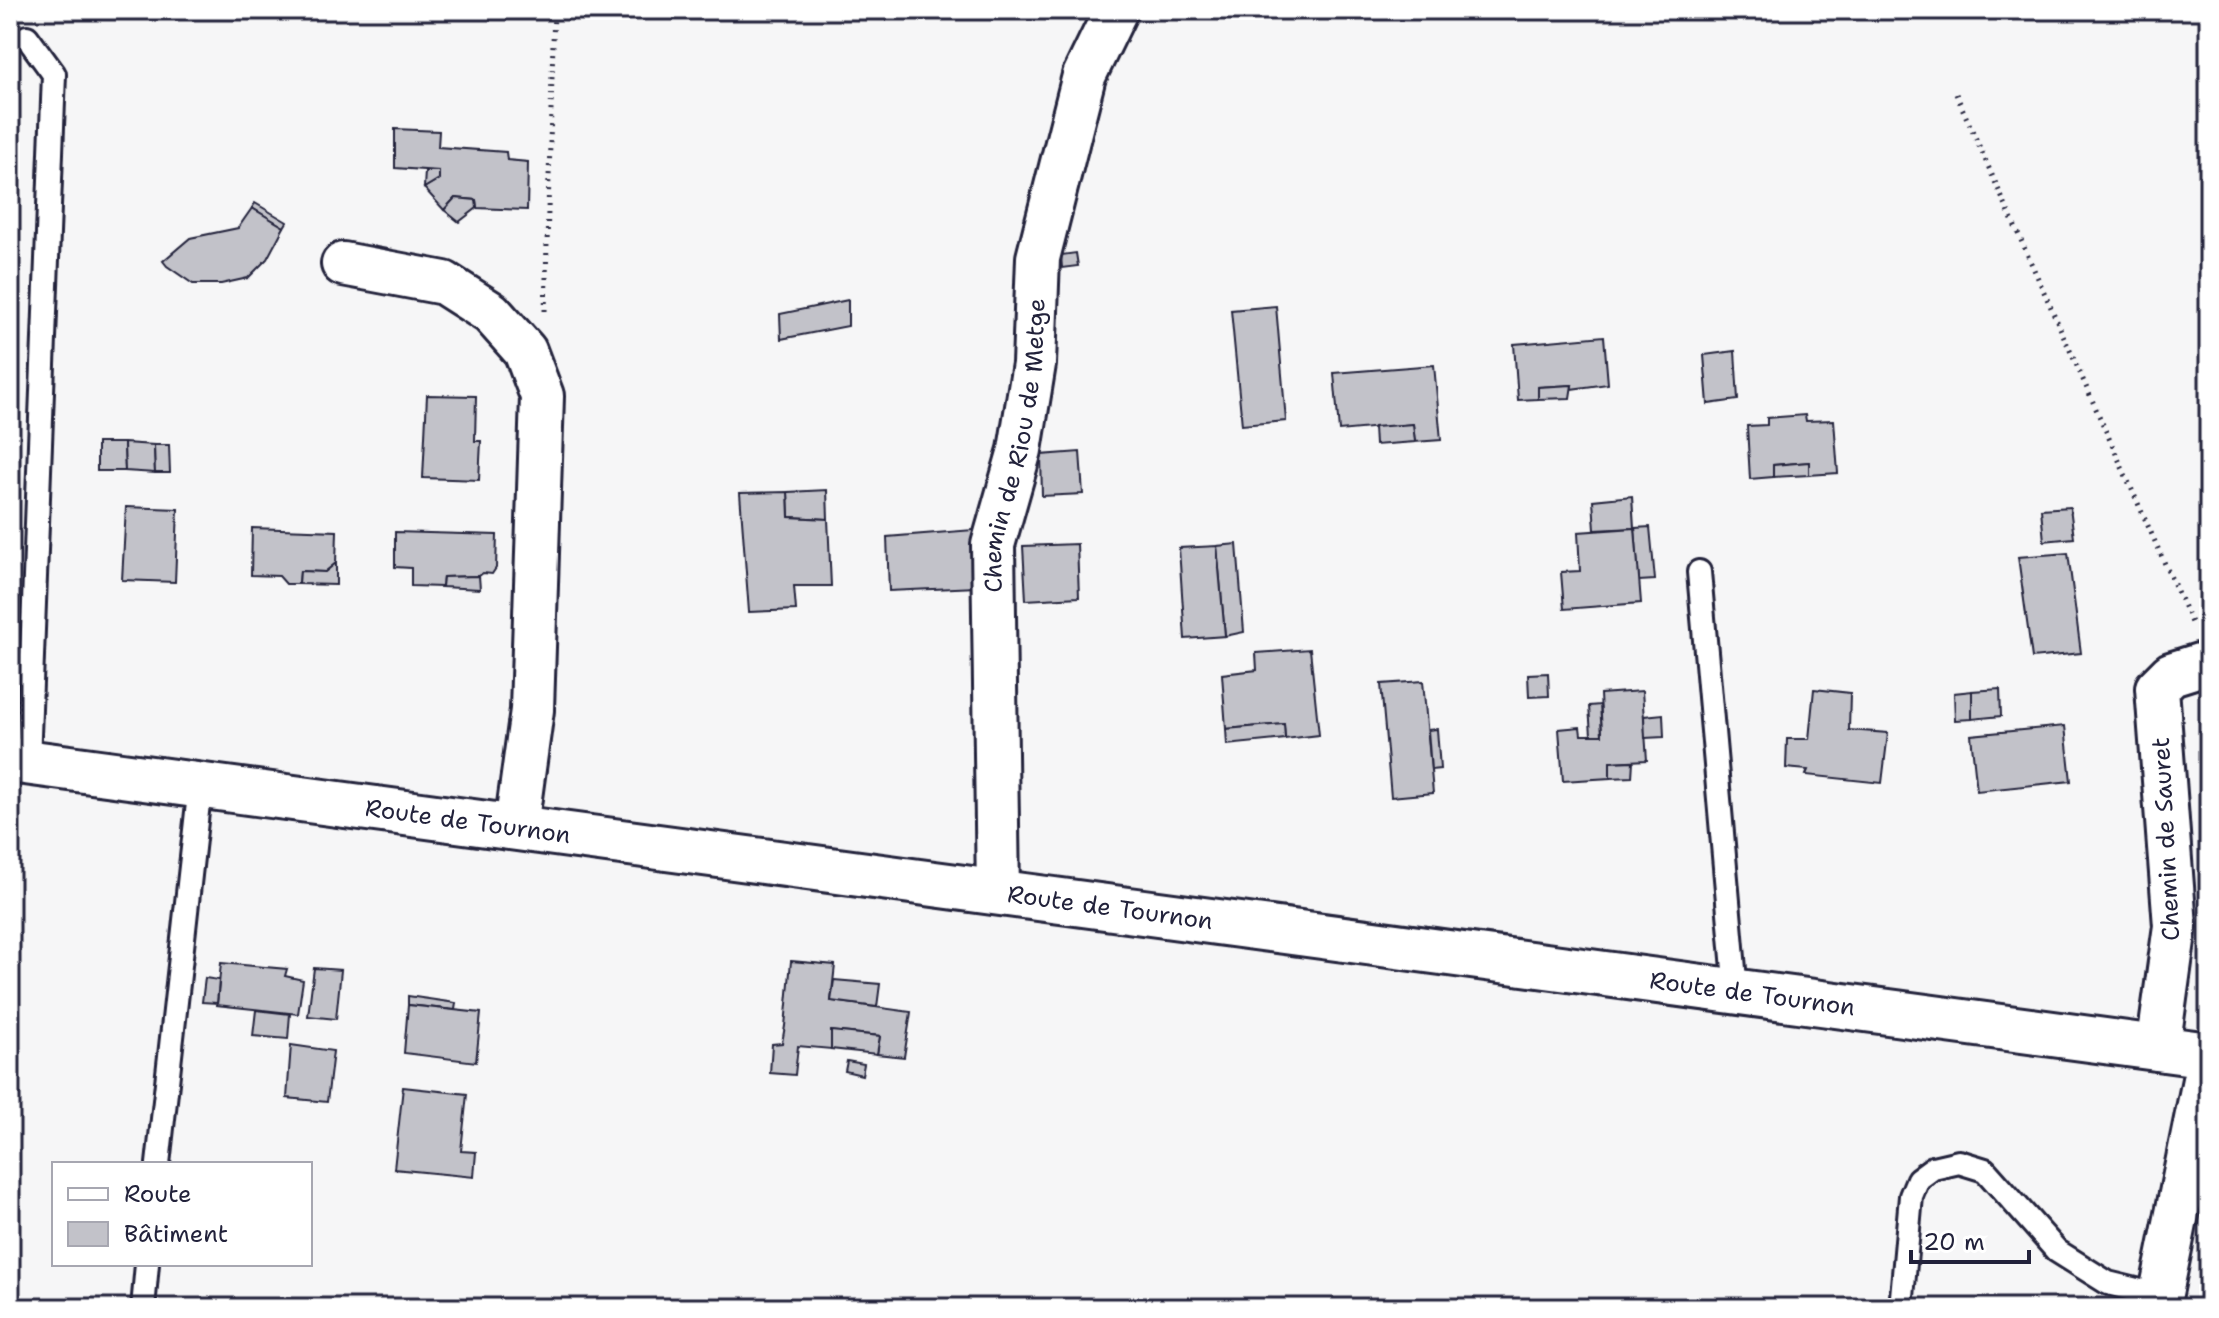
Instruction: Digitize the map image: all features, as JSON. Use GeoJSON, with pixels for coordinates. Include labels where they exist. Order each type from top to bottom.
{"type":"FeatureCollection","features":[{"type":"Feature","properties":{"kind":"main road","name":"Route de Tournon"},"geometry":{"type":"LineString","coordinates":[[19,761],[2209,1055]]}},
{"type":"Feature","properties":{"kind":"street","name":"Chemin de Riou de Metge"},"geometry":{"type":"LineString","coordinates":[[998,893],[993,545],[1020,450],[1034,364],[1038,258],[1084,76],[1116,10]]}},
{"type":"Feature","properties":{"kind":"street"},"geometry":{"type":"LineString","coordinates":[[343,264],[444,283],[491,313],[525,351],[542,396],[532,710],[516,827]]}},
{"type":"Feature","properties":{"kind":"street","name":"Chemin de Sauret"},"geometry":{"type":"LineString","coordinates":[[2158,1049],[2175,926],[2157,688],[2171,674],[2209,662]]}},
{"type":"Feature","properties":{"kind":"street"},"geometry":{"type":"LineString","coordinates":[[2160,1302],[2209,1055]]}},
{"type":"Feature","properties":{"kind":"lane"},"geometry":{"type":"LineString","coordinates":[[19,761],[54,74],[27,37]]}},
{"type":"Feature","properties":{"kind":"lane"},"geometry":{"type":"LineString","coordinates":[[1699,572],[1736,992]]}},
{"type":"Feature","properties":{"kind":"lane"},"geometry":{"type":"LineString","coordinates":[[158,1162],[200,785]]}},
{"type":"Feature","properties":{"kind":"lane"},"geometry":{"type":"LineString","coordinates":[[1901,1308],[1911,1196],[1918,1179],[1933,1168],[1959,1162],[1985,1170],[2057,1251],[2108,1283],[2160,1302]]}},
{"type":"Feature","properties":{"kind":"lane"},"geometry":{"type":"LineString","coordinates":[[143,1308],[147,1266]]}},
{"type":"Feature","properties":{"kind":"path"},"geometry":{"type":"LineString","coordinates":[[544,319],[554,10]]}},
{"type":"Feature","properties":{"kind":"path"},"geometry":{"type":"LineString","coordinates":[[1956,94],[2209,662]]}},
{"type":"Feature","properties":{"kind":"building"},"geometry":{"type":"Polygon","coordinates":[[[395,129],[439,131],[438,147],[506,152],[507,160],[528,162],[527,210],[477,208],[476,200],[455,198],[444,210],[424,188],[439,179],[439,171],[395,168],[395,129]]]}},
{"type":"Feature","properties":{"kind":"building"},"geometry":{"type":"Polygon","coordinates":[[[425,171],[439,171],[439,179],[424,188],[425,171]]]}},
{"type":"Feature","properties":{"kind":"building"},"geometry":{"type":"Polygon","coordinates":[[[455,198],[476,200],[477,208],[459,222],[444,210],[455,198]]]}},
{"type":"Feature","properties":{"kind":"building"},"geometry":{"type":"Polygon","coordinates":[[[255,203],[287,222],[284,227],[252,208],[255,203]]]}},
{"type":"Feature","properties":{"kind":"building"},"geometry":{"type":"Polygon","coordinates":[[[252,208],[284,227],[267,259],[248,278],[221,284],[193,284],[163,261],[190,238],[238,228],[252,208]]]}},
{"type":"Feature","properties":{"kind":"building"},"geometry":{"type":"Polygon","coordinates":[[[1076,253],[1078,266],[1062,268],[1061,255],[1076,253]]]}},
{"type":"Feature","properties":{"kind":"building"},"geometry":{"type":"Polygon","coordinates":[[[848,300],[848,326],[781,339],[780,314],[848,300]]]}},
{"type":"Feature","properties":{"kind":"building"},"geometry":{"type":"Polygon","coordinates":[[[1276,306],[1286,421],[1242,425],[1231,310],[1276,306]]]}},
{"type":"Feature","properties":{"kind":"building"},"geometry":{"type":"Polygon","coordinates":[[[1604,336],[1608,384],[1571,389],[1572,385],[1538,387],[1538,399],[1518,400],[1514,344],[1604,336]]]}},
{"type":"Feature","properties":{"kind":"building"},"geometry":{"type":"Polygon","coordinates":[[[1735,351],[1738,400],[1708,404],[1704,355],[1735,351]]]}},
{"type":"Feature","properties":{"kind":"building"},"geometry":{"type":"Polygon","coordinates":[[[1434,365],[1441,440],[1415,442],[1413,424],[1339,431],[1334,373],[1434,365]]]}},
{"type":"Feature","properties":{"kind":"building"},"geometry":{"type":"Polygon","coordinates":[[[1572,385],[1570,398],[1538,399],[1538,387],[1572,385]]]}},
{"type":"Feature","properties":{"kind":"building"},"geometry":{"type":"Polygon","coordinates":[[[427,395],[476,396],[475,441],[481,441],[479,480],[423,478],[427,395]]]}},
{"type":"Feature","properties":{"kind":"building"},"geometry":{"type":"Polygon","coordinates":[[[1805,415],[1806,421],[1834,420],[1838,473],[1809,475],[1809,462],[1773,465],[1773,477],[1750,479],[1747,426],[1767,425],[1767,418],[1805,415]]]}},
{"type":"Feature","properties":{"kind":"building"},"geometry":{"type":"Polygon","coordinates":[[[1413,424],[1415,442],[1375,445],[1374,427],[1413,424]]]}},
{"type":"Feature","properties":{"kind":"building"},"geometry":{"type":"Polygon","coordinates":[[[97,443],[124,443],[125,471],[97,471],[97,443]]]}},
{"type":"Feature","properties":{"kind":"building"},"geometry":{"type":"Polygon","coordinates":[[[124,443],[154,445],[155,473],[125,471],[124,443]]]}},
{"type":"Feature","properties":{"kind":"building"},"geometry":{"type":"Polygon","coordinates":[[[154,445],[169,445],[170,473],[155,473],[154,445]]]}},
{"type":"Feature","properties":{"kind":"building"},"geometry":{"type":"Polygon","coordinates":[[[1080,452],[1083,494],[1042,496],[1041,455],[1080,452]]]}},
{"type":"Feature","properties":{"kind":"building"},"geometry":{"type":"Polygon","coordinates":[[[1809,462],[1809,475],[1773,477],[1773,465],[1809,462]]]}},
{"type":"Feature","properties":{"kind":"building"},"geometry":{"type":"Polygon","coordinates":[[[827,490],[828,519],[789,517],[788,492],[827,490]]]}},
{"type":"Feature","properties":{"kind":"building"},"geometry":{"type":"Polygon","coordinates":[[[788,492],[789,517],[828,519],[831,586],[794,586],[796,610],[749,612],[740,493],[788,492]]]}},
{"type":"Feature","properties":{"kind":"building"},"geometry":{"type":"Polygon","coordinates":[[[1632,496],[1634,528],[1595,530],[1593,500],[1632,496]]]}},
{"type":"Feature","properties":{"kind":"building"},"geometry":{"type":"Polygon","coordinates":[[[126,507],[178,509],[175,582],[122,580],[126,507]]]}},
{"type":"Feature","properties":{"kind":"building"},"geometry":{"type":"Polygon","coordinates":[[[2070,507],[2074,538],[2044,541],[2041,509],[2070,507]]]}},
{"type":"Feature","properties":{"kind":"building"},"geometry":{"type":"Polygon","coordinates":[[[1650,527],[1655,580],[1639,581],[1635,528],[1650,527]]]}},
{"type":"Feature","properties":{"kind":"building"},"geometry":{"type":"Polygon","coordinates":[[[252,528],[337,531],[336,563],[325,572],[300,571],[299,584],[286,584],[279,576],[251,575],[252,528]]]}},
{"type":"Feature","properties":{"kind":"building"},"geometry":{"type":"Polygon","coordinates":[[[1635,528],[1641,603],[1564,609],[1561,572],[1580,571],[1578,532],[1635,528]]]}},
{"type":"Feature","properties":{"kind":"building"},"geometry":{"type":"Polygon","coordinates":[[[973,530],[976,587],[889,591],[887,537],[973,530]]]}},
{"type":"Feature","properties":{"kind":"building"},"geometry":{"type":"Polygon","coordinates":[[[395,532],[497,535],[496,568],[492,574],[443,577],[442,587],[411,586],[411,568],[395,567],[395,532]]]}},
{"type":"Feature","properties":{"kind":"building"},"geometry":{"type":"Polygon","coordinates":[[[1077,544],[1079,597],[1026,600],[1023,546],[1077,544]]]}},
{"type":"Feature","properties":{"kind":"building"},"geometry":{"type":"Polygon","coordinates":[[[1237,544],[1244,632],[1225,636],[1217,546],[1237,544]]]}},
{"type":"Feature","properties":{"kind":"building"},"geometry":{"type":"Polygon","coordinates":[[[1217,546],[1225,636],[1185,639],[1179,548],[1217,546]]]}},
{"type":"Feature","properties":{"kind":"building"},"geometry":{"type":"Polygon","coordinates":[[[2068,553],[2081,653],[2032,658],[2018,557],[2068,553]]]}},
{"type":"Feature","properties":{"kind":"building"},"geometry":{"type":"Polygon","coordinates":[[[336,563],[336,585],[299,584],[300,571],[325,572],[336,563]]]}},
{"type":"Feature","properties":{"kind":"building"},"geometry":{"type":"Polygon","coordinates":[[[479,576],[480,589],[442,587],[443,577],[479,576]]]}},
{"type":"Feature","properties":{"kind":"building"},"geometry":{"type":"Polygon","coordinates":[[[1310,649],[1319,735],[1285,739],[1284,724],[1226,729],[1222,674],[1257,670],[1256,653],[1310,649]]]}},
{"type":"Feature","properties":{"kind":"building"},"geometry":{"type":"Polygon","coordinates":[[[1548,673],[1549,696],[1529,697],[1528,674],[1548,673]]]}},
{"type":"Feature","properties":{"kind":"building"},"geometry":{"type":"Polygon","coordinates":[[[1423,681],[1433,793],[1391,797],[1381,684],[1423,681]]]}},
{"type":"Feature","properties":{"kind":"building"},"geometry":{"type":"Polygon","coordinates":[[[1814,689],[1850,693],[1849,730],[1888,733],[1882,783],[1806,775],[1808,770],[1786,768],[1787,739],[1809,739],[1814,689]]]}},
{"type":"Feature","properties":{"kind":"building"},"geometry":{"type":"Polygon","coordinates":[[[2000,689],[2001,716],[1972,719],[1972,691],[2000,689]]]}},
{"type":"Feature","properties":{"kind":"building"},"geometry":{"type":"Polygon","coordinates":[[[1642,691],[1647,760],[1610,762],[1610,778],[1563,781],[1559,729],[1580,727],[1581,735],[1602,735],[1600,694],[1642,691]]]}},
{"type":"Feature","properties":{"kind":"building"},"geometry":{"type":"Polygon","coordinates":[[[1972,691],[1972,719],[1955,720],[1954,693],[1972,691]]]}},
{"type":"Feature","properties":{"kind":"building"},"geometry":{"type":"Polygon","coordinates":[[[1600,705],[1602,735],[1591,735],[1589,706],[1600,705]]]}},
{"type":"Feature","properties":{"kind":"building"},"geometry":{"type":"Polygon","coordinates":[[[1663,714],[1664,737],[1645,738],[1644,716],[1663,714]]]}},
{"type":"Feature","properties":{"kind":"building"},"geometry":{"type":"Polygon","coordinates":[[[1284,724],[1285,739],[1227,745],[1226,729],[1284,724]]]}},
{"type":"Feature","properties":{"kind":"building"},"geometry":{"type":"Polygon","coordinates":[[[2065,726],[2071,781],[1977,791],[1971,735],[2065,726]]]}},
{"type":"Feature","properties":{"kind":"building"},"geometry":{"type":"Polygon","coordinates":[[[1437,729],[1440,769],[1431,770],[1428,730],[1437,729]]]}},
{"type":"Feature","properties":{"kind":"building"},"geometry":{"type":"Polygon","coordinates":[[[1633,761],[1632,777],[1610,778],[1610,762],[1633,761]]]}},
{"type":"Feature","properties":{"kind":"building"},"geometry":{"type":"Polygon","coordinates":[[[791,961],[835,965],[831,1001],[911,1012],[904,1057],[877,1054],[880,1036],[831,1031],[831,1049],[798,1046],[795,1075],[770,1073],[772,1044],[782,1043],[791,961]]]}},
{"type":"Feature","properties":{"kind":"building"},"geometry":{"type":"Polygon","coordinates":[[[221,963],[287,969],[285,976],[303,980],[298,1014],[217,1005],[221,963]]]}},
{"type":"Feature","properties":{"kind":"building"},"geometry":{"type":"Polygon","coordinates":[[[314,968],[341,970],[336,1019],[308,1016],[314,968]]]}},
{"type":"Feature","properties":{"kind":"building"},"geometry":{"type":"Polygon","coordinates":[[[205,978],[219,980],[217,1003],[202,1002],[205,978]]]}},
{"type":"Feature","properties":{"kind":"building"},"geometry":{"type":"Polygon","coordinates":[[[834,980],[880,984],[877,1007],[831,1001],[834,980]]]}},
{"type":"Feature","properties":{"kind":"building"},"geometry":{"type":"Polygon","coordinates":[[[408,996],[456,1003],[455,1010],[408,1005],[408,996]]]}},
{"type":"Feature","properties":{"kind":"building"},"geometry":{"type":"Polygon","coordinates":[[[408,1005],[481,1013],[476,1062],[404,1053],[408,1005]]]}},
{"type":"Feature","properties":{"kind":"building"},"geometry":{"type":"Polygon","coordinates":[[[256,1010],[290,1014],[288,1039],[253,1036],[256,1010]]]}},
{"type":"Feature","properties":{"kind":"building"},"geometry":{"type":"Polygon","coordinates":[[[831,1031],[880,1036],[877,1054],[831,1049],[831,1031]]]}},
{"type":"Feature","properties":{"kind":"building"},"geometry":{"type":"Polygon","coordinates":[[[291,1045],[333,1051],[327,1102],[287,1098],[291,1045]]]}},
{"type":"Feature","properties":{"kind":"building"},"geometry":{"type":"Polygon","coordinates":[[[847,1061],[864,1064],[862,1075],[845,1071],[847,1061]]]}},
{"type":"Feature","properties":{"kind":"building"},"geometry":{"type":"Polygon","coordinates":[[[403,1087],[467,1094],[461,1151],[476,1152],[474,1177],[394,1169],[403,1087]]]}}]}
